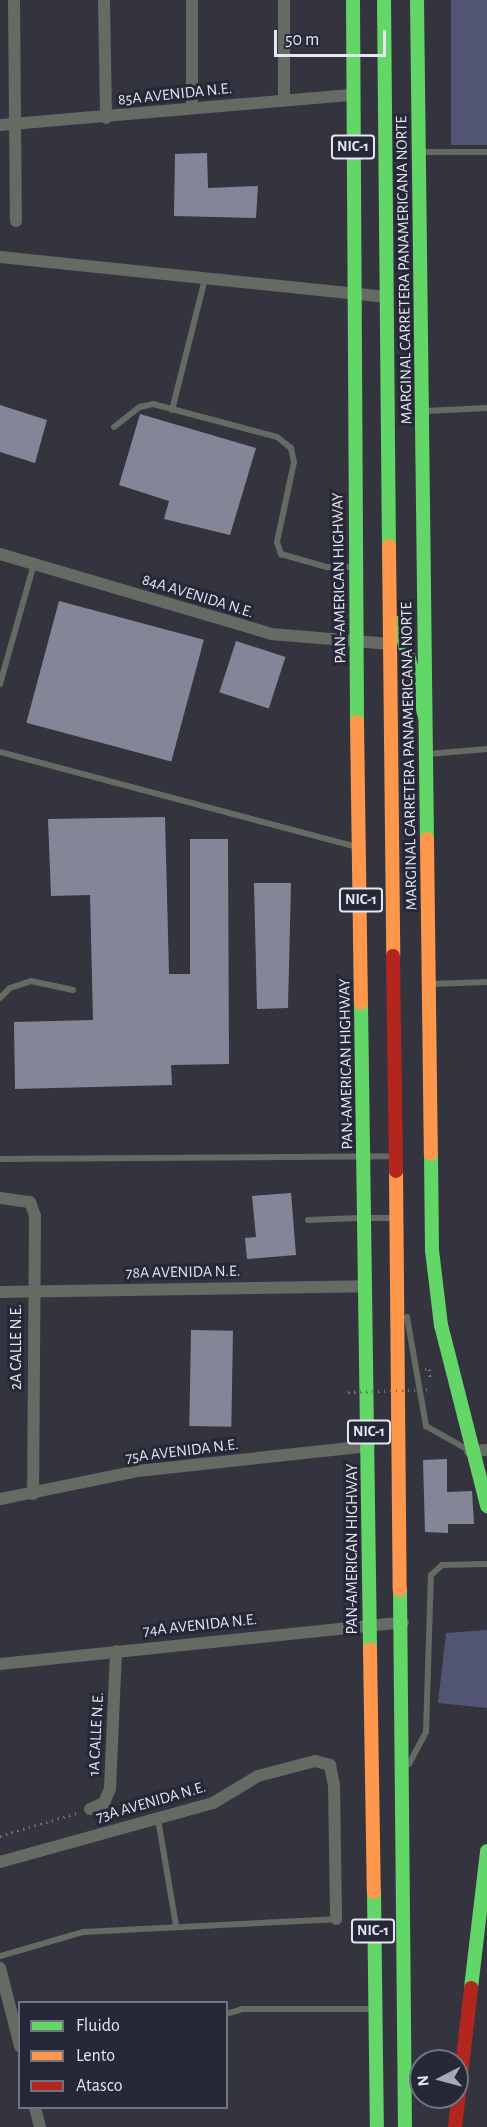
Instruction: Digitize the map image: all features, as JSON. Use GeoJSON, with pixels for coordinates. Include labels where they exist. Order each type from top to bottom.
{"type":"FeatureCollection","features":[{"type":"Feature","properties":{"kind":"main road","name":"PAN-AMERICAN HIGHWAY"},"geometry":{"type":"LineString","coordinates":[[353,0],[352,294],[355,567],[369,1446],[369,1707],[377,2127]]}},
{"type":"Feature","properties":{"kind":"main road","name":"NIC-1"},"geometry":{"type":"LineString","coordinates":[[384,0],[392,599],[396,1218],[404,1704],[405,2127]]}},
{"type":"Feature","properties":{"kind":"main road","name":"MARGINAL CARRETERA PANAMERICANA NORTE"},"geometry":{"type":"LineString","coordinates":[[417,0],[432,1250],[441,1324],[470,1451],[487,1506]]}},
{"type":"Feature","properties":{"kind":"main road"},"geometry":{"type":"LineString","coordinates":[[392,599],[425,717]]}},
{"type":"Feature","properties":{"kind":"main road"},"geometry":{"type":"LineString","coordinates":[[455,2127],[481,1947],[487,1851]]}},
{"type":"Feature","properties":{"kind":"street"},"geometry":{"type":"LineString","coordinates":[[15,0],[16,221]]}},
{"type":"Feature","properties":{"kind":"street"},"geometry":{"type":"LineString","coordinates":[[104,0],[106,118]]}},
{"type":"Feature","properties":{"kind":"street"},"geometry":{"type":"LineString","coordinates":[[192,0],[192,108]]}},
{"type":"Feature","properties":{"kind":"street"},"geometry":{"type":"LineString","coordinates":[[284,0],[284,99]]}},
{"type":"Feature","properties":{"kind":"street","name":"85A AVENIDA N.E."},"geometry":{"type":"LineString","coordinates":[[0,125],[106,118],[284,99],[353,95]]}},
{"type":"Feature","properties":{"kind":"street"},"geometry":{"type":"LineString","coordinates":[[0,257],[387,297]]}},
{"type":"Feature","properties":{"kind":"street","name":"84A AVENIDA N.E."},"geometry":{"type":"LineString","coordinates":[[0,554],[271,634],[356,643],[392,644]]}},
{"type":"Feature","properties":{"kind":"street","name":"2A CALLE N.E."},"geometry":{"type":"LineString","coordinates":[[0,1198],[30,1202],[35,1216],[32,1290],[33,1494]]}},
{"type":"Feature","properties":{"kind":"street","name":"78A AVENIDA N.E."},"geometry":{"type":"LineString","coordinates":[[0,1292],[366,1286]]}},
{"type":"Feature","properties":{"kind":"street","name":"75A AVENIDA N.E."},"geometry":{"type":"LineString","coordinates":[[0,1499],[138,1471],[369,1446]]}},
{"type":"Feature","properties":{"kind":"street"},"geometry":{"type":"LineString","coordinates":[[470,1451],[487,1450]]}},
{"type":"Feature","properties":{"kind":"street","name":"74A AVENIDA N.E."},"geometry":{"type":"LineString","coordinates":[[0,1664],[403,1622]]}},
{"type":"Feature","properties":{"kind":"street","name":"1A CALLE N.E."},"geometry":{"type":"LineString","coordinates":[[90,1809],[104,1803],[110,1789],[116,1651]]}},
{"type":"Feature","properties":{"kind":"street","name":"73A AVENIDA N.E."},"geometry":{"type":"LineString","coordinates":[[0,1862],[213,1803],[258,1776],[315,1761],[330,1765],[336,1919]]}},
{"type":"Feature","properties":{"kind":"street"},"geometry":{"type":"LineString","coordinates":[[0,1968],[5,2008],[18,2041]]}},
{"type":"Feature","properties":{"kind":"street"},"geometry":{"type":"LineString","coordinates":[[35,2109],[40,2127]]}},
{"type":"Feature","properties":{"kind":"lane"},"geometry":{"type":"LineString","coordinates":[[420,152],[487,152]]}},
{"type":"Feature","properties":{"kind":"lane"},"geometry":{"type":"LineString","coordinates":[[172,410],[205,279]]}},
{"type":"Feature","properties":{"kind":"lane"},"geometry":{"type":"LineString","coordinates":[[114,427],[140,407],[153,405],[277,437],[291,448],[294,477],[277,542],[280,554],[327,567],[355,567]]}},
{"type":"Feature","properties":{"kind":"lane"},"geometry":{"type":"LineString","coordinates":[[422,411],[487,408]]}},
{"type":"Feature","properties":{"kind":"lane"},"geometry":{"type":"LineString","coordinates":[[0,684],[34,564]]}},
{"type":"Feature","properties":{"kind":"lane"},"geometry":{"type":"LineString","coordinates":[[426,754],[487,749]]}},
{"type":"Feature","properties":{"kind":"lane"},"geometry":{"type":"LineString","coordinates":[[0,752],[360,848]]}},
{"type":"Feature","properties":{"kind":"lane"},"geometry":{"type":"LineString","coordinates":[[0,998],[10,988],[31,981],[73,990]]}},
{"type":"Feature","properties":{"kind":"lane"},"geometry":{"type":"LineString","coordinates":[[429,984],[487,982]]}},
{"type":"Feature","properties":{"kind":"lane"},"geometry":{"type":"LineString","coordinates":[[0,1159],[396,1156]]}},
{"type":"Feature","properties":{"kind":"lane"},"geometry":{"type":"LineString","coordinates":[[308,1220],[396,1218]]}},
{"type":"Feature","properties":{"kind":"lane"},"geometry":{"type":"LineString","coordinates":[[398,1261],[426,1426],[470,1451]]}},
{"type":"Feature","properties":{"kind":"lane"},"geometry":{"type":"LineString","coordinates":[[404,1771],[426,1732],[431,1575],[442,1565],[487,1564]]}},
{"type":"Feature","properties":{"kind":"lane"},"geometry":{"type":"LineString","coordinates":[[158,1818],[176,1925]]}},
{"type":"Feature","properties":{"kind":"lane"},"geometry":{"type":"LineString","coordinates":[[0,1956],[82,1932],[176,1925],[336,1919]]}},
{"type":"Feature","properties":{"kind":"lane"},"geometry":{"type":"LineString","coordinates":[[228,2013],[242,2009],[374,2009]]}},
{"type":"Feature","properties":{"kind":"path"},"geometry":{"type":"LineString","coordinates":[[348,1392],[430,1389]]}},
{"type":"Feature","properties":{"kind":"path"},"geometry":{"type":"LineString","coordinates":[[0,1836],[90,1809]]}},
{"type":"Feature","properties":{"kind":"shaded area"},"geometry":{"type":"Polygon","coordinates":[[[451,0],[487,0],[487,145],[451,145],[451,0]]]}},
{"type":"Feature","properties":{"kind":"shaded area"},"geometry":{"type":"Polygon","coordinates":[[[487,1630],[487,1708],[438,1703],[446,1633],[487,1630]]]}},
{"type":"Feature","properties":{"kind":"building"},"geometry":{"type":"Polygon","coordinates":[[[207,153],[208,188],[258,186],[256,218],[174,216],[175,154],[207,153]]]}},
{"type":"Feature","properties":{"kind":"building"},"geometry":{"type":"Polygon","coordinates":[[[0,405],[47,420],[35,463],[0,452],[0,405]]]}},
{"type":"Feature","properties":{"kind":"building"},"geometry":{"type":"Polygon","coordinates":[[[140,414],[256,448],[230,535],[164,519],[169,501],[119,485],[140,414]]]}},
{"type":"Feature","properties":{"kind":"building"},"geometry":{"type":"Polygon","coordinates":[[[59,601],[204,640],[171,762],[26,723],[59,601]]]}},
{"type":"Feature","properties":{"kind":"building"},"geometry":{"type":"Polygon","coordinates":[[[236,641],[285,657],[269,708],[219,692],[236,641]]]}},
{"type":"Feature","properties":{"kind":"building"},"geometry":{"type":"Polygon","coordinates":[[[165,817],[169,974],[190,974],[190,839],[228,839],[229,1064],[171,1065],[172,1085],[15,1089],[14,1022],[93,1020],[90,895],[51,896],[48,819],[165,817]]]}},
{"type":"Feature","properties":{"kind":"building"},"geometry":{"type":"Polygon","coordinates":[[[254,883],[291,883],[288,1008],[257,1009],[254,883]]]}},
{"type":"Feature","properties":{"kind":"building"},"geometry":{"type":"Polygon","coordinates":[[[291,1193],[296,1255],[247,1259],[245,1238],[256,1237],[252,1196],[291,1193]]]}},
{"type":"Feature","properties":{"kind":"building"},"geometry":{"type":"Polygon","coordinates":[[[191,1330],[233,1331],[231,1427],[189,1426],[191,1330]]]}},
{"type":"Feature","properties":{"kind":"building"},"geometry":{"type":"Polygon","coordinates":[[[447,1459],[447,1492],[472,1491],[474,1524],[448,1524],[448,1533],[425,1532],[423,1460],[447,1459]]]}},
{"type":"Feature","properties":{"kind":"traffic: fast"},"geometry":{"type":"LineString","coordinates":[[353,0],[357,722]]}},
{"type":"Feature","properties":{"kind":"traffic: fast"},"geometry":{"type":"LineString","coordinates":[[384,0],[389,546]]}},
{"type":"Feature","properties":{"kind":"traffic: fast"},"geometry":{"type":"LineString","coordinates":[[417,0],[427,839]]}},
{"type":"Feature","properties":{"kind":"traffic: fast"},"geometry":{"type":"LineString","coordinates":[[399,623],[425,717]]}},
{"type":"Feature","properties":{"kind":"traffic: fast"},"geometry":{"type":"LineString","coordinates":[[361,1003],[370,1649]]}},
{"type":"Feature","properties":{"kind":"traffic: fast"},"geometry":{"type":"LineString","coordinates":[[431,1154],[432,1250],[441,1325],[487,1506]]}},
{"type":"Feature","properties":{"kind":"traffic: fast"},"geometry":{"type":"LineString","coordinates":[[400,1590],[405,2127]]}},
{"type":"Feature","properties":{"kind":"traffic: fast"},"geometry":{"type":"LineString","coordinates":[[471,1988],[487,1851]]}},
{"type":"Feature","properties":{"kind":"traffic: fast"},"geometry":{"type":"LineString","coordinates":[[374,1892],[377,2127]]}},
{"type":"Feature","properties":{"kind":"traffic: slow"},"geometry":{"type":"LineString","coordinates":[[389,546],[393,956]]}},
{"type":"Feature","properties":{"kind":"traffic: slow"},"geometry":{"type":"LineString","coordinates":[[357,722],[361,1003]]}},
{"type":"Feature","properties":{"kind":"traffic: slow"},"geometry":{"type":"LineString","coordinates":[[427,839],[431,1154]]}},
{"type":"Feature","properties":{"kind":"traffic: slow"},"geometry":{"type":"LineString","coordinates":[[396,1171],[400,1590]]}},
{"type":"Feature","properties":{"kind":"traffic: slow"},"geometry":{"type":"LineString","coordinates":[[370,1649],[374,1892]]}},
{"type":"Feature","properties":{"kind":"traffic: jam"},"geometry":{"type":"LineString","coordinates":[[393,956],[396,1171]]}},
{"type":"Feature","properties":{"kind":"traffic: jam"},"geometry":{"type":"LineString","coordinates":[[455,2127],[471,1988]]}}]}
